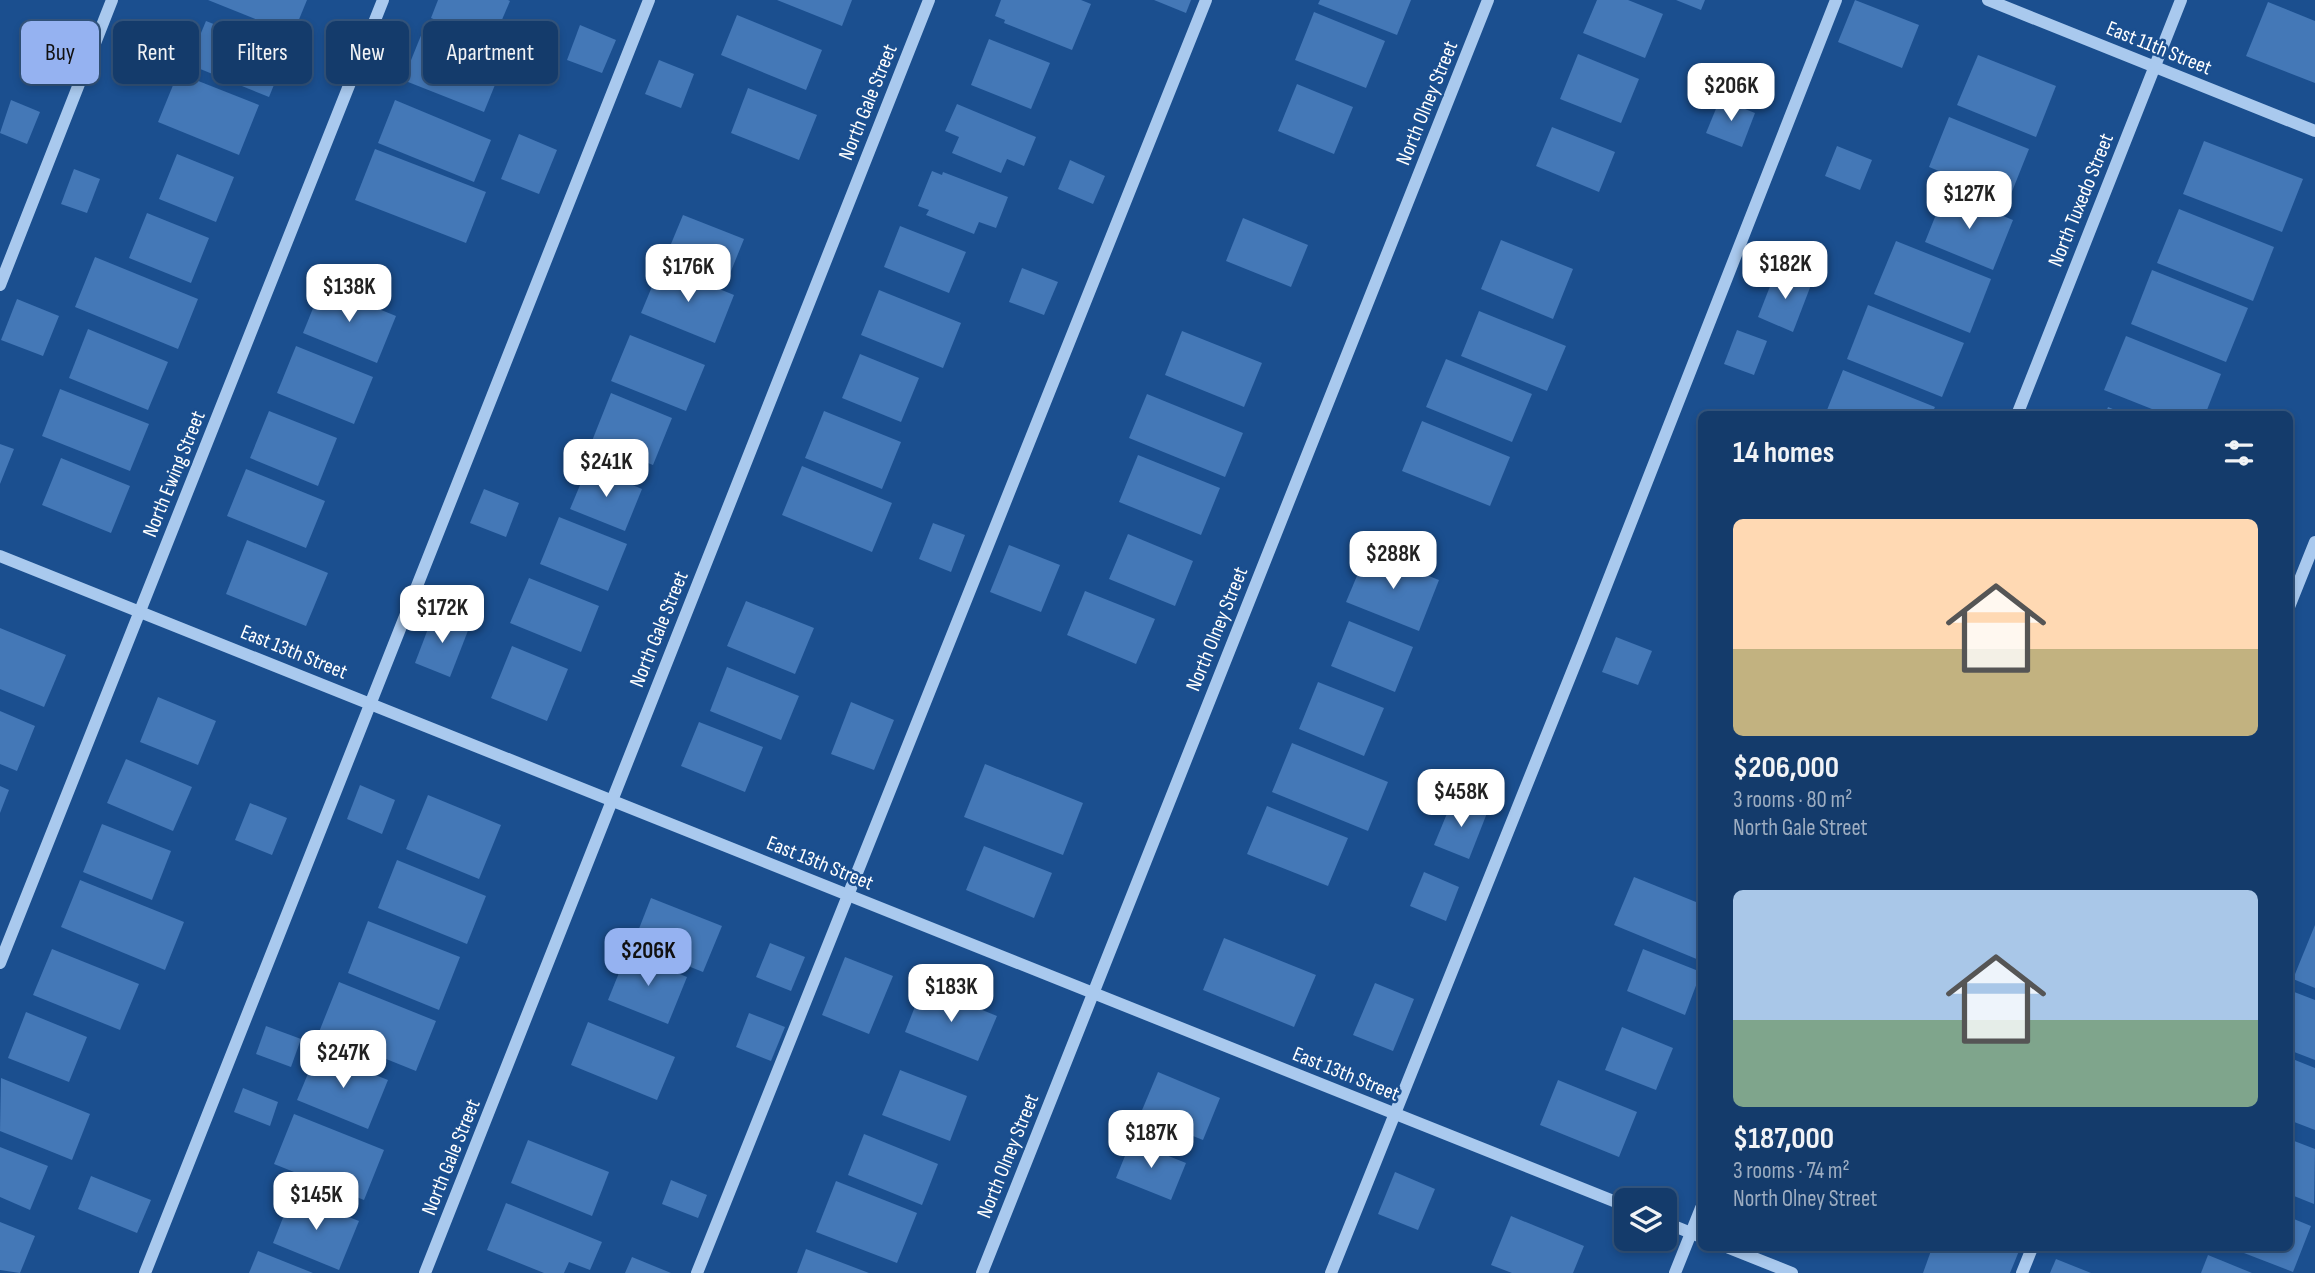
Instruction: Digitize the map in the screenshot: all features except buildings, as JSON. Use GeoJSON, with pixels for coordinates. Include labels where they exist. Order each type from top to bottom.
{"type":"FeatureCollection","features":[{"type":"Feature","properties":{"kind":"street"},"geometry":{"type":"LineString","coordinates":[[0,285],[112,0]]}},
{"type":"Feature","properties":{"kind":"street","name":"North Ewing Street"},"geometry":{"type":"LineString","coordinates":[[0,963],[383,0]]}},
{"type":"Feature","properties":{"kind":"street"},"geometry":{"type":"LineString","coordinates":[[145,1273],[649,0]]}},
{"type":"Feature","properties":{"kind":"street","name":"North Gale Street"},"geometry":{"type":"LineString","coordinates":[[425,1273],[929,0]]}},
{"type":"Feature","properties":{"kind":"street"},"geometry":{"type":"LineString","coordinates":[[697,1273],[846,894],[1206,0]]}},
{"type":"Feature","properties":{"kind":"street","name":"North Olney Street"},"geometry":{"type":"LineString","coordinates":[[982,1273],[1488,0]]}},
{"type":"Feature","properties":{"kind":"street"},"geometry":{"type":"LineString","coordinates":[[1331,1273],[1584,642],[1836,0]]}},
{"type":"Feature","properties":{"kind":"street","name":"East 11th Street"},"geometry":{"type":"LineString","coordinates":[[1988,0],[2315,131]]}},
{"type":"Feature","properties":{"kind":"street","name":"North Tuxedo Street"},"geometry":{"type":"LineString","coordinates":[[2019,411],[2181,0]]}},
{"type":"Feature","properties":{"kind":"street"},"geometry":{"type":"LineString","coordinates":[[2293,597],[2315,542]]}},
{"type":"Feature","properties":{"kind":"street","name":"East 13th Street"},"geometry":{"type":"LineString","coordinates":[[0,556],[1614,1201]]}},
{"type":"Feature","properties":{"kind":"street"},"geometry":{"type":"LineString","coordinates":[[1675,1273],[1696,1235],[1677,1227]]}},
{"type":"Feature","properties":{"kind":"street"},"geometry":{"type":"LineString","coordinates":[[1737,1251],[1792,1273]]}},
{"type":"Feature","properties":{"kind":"street"},"geometry":{"type":"LineString","coordinates":[[2022,1273],[2031,1251]]}}]}
